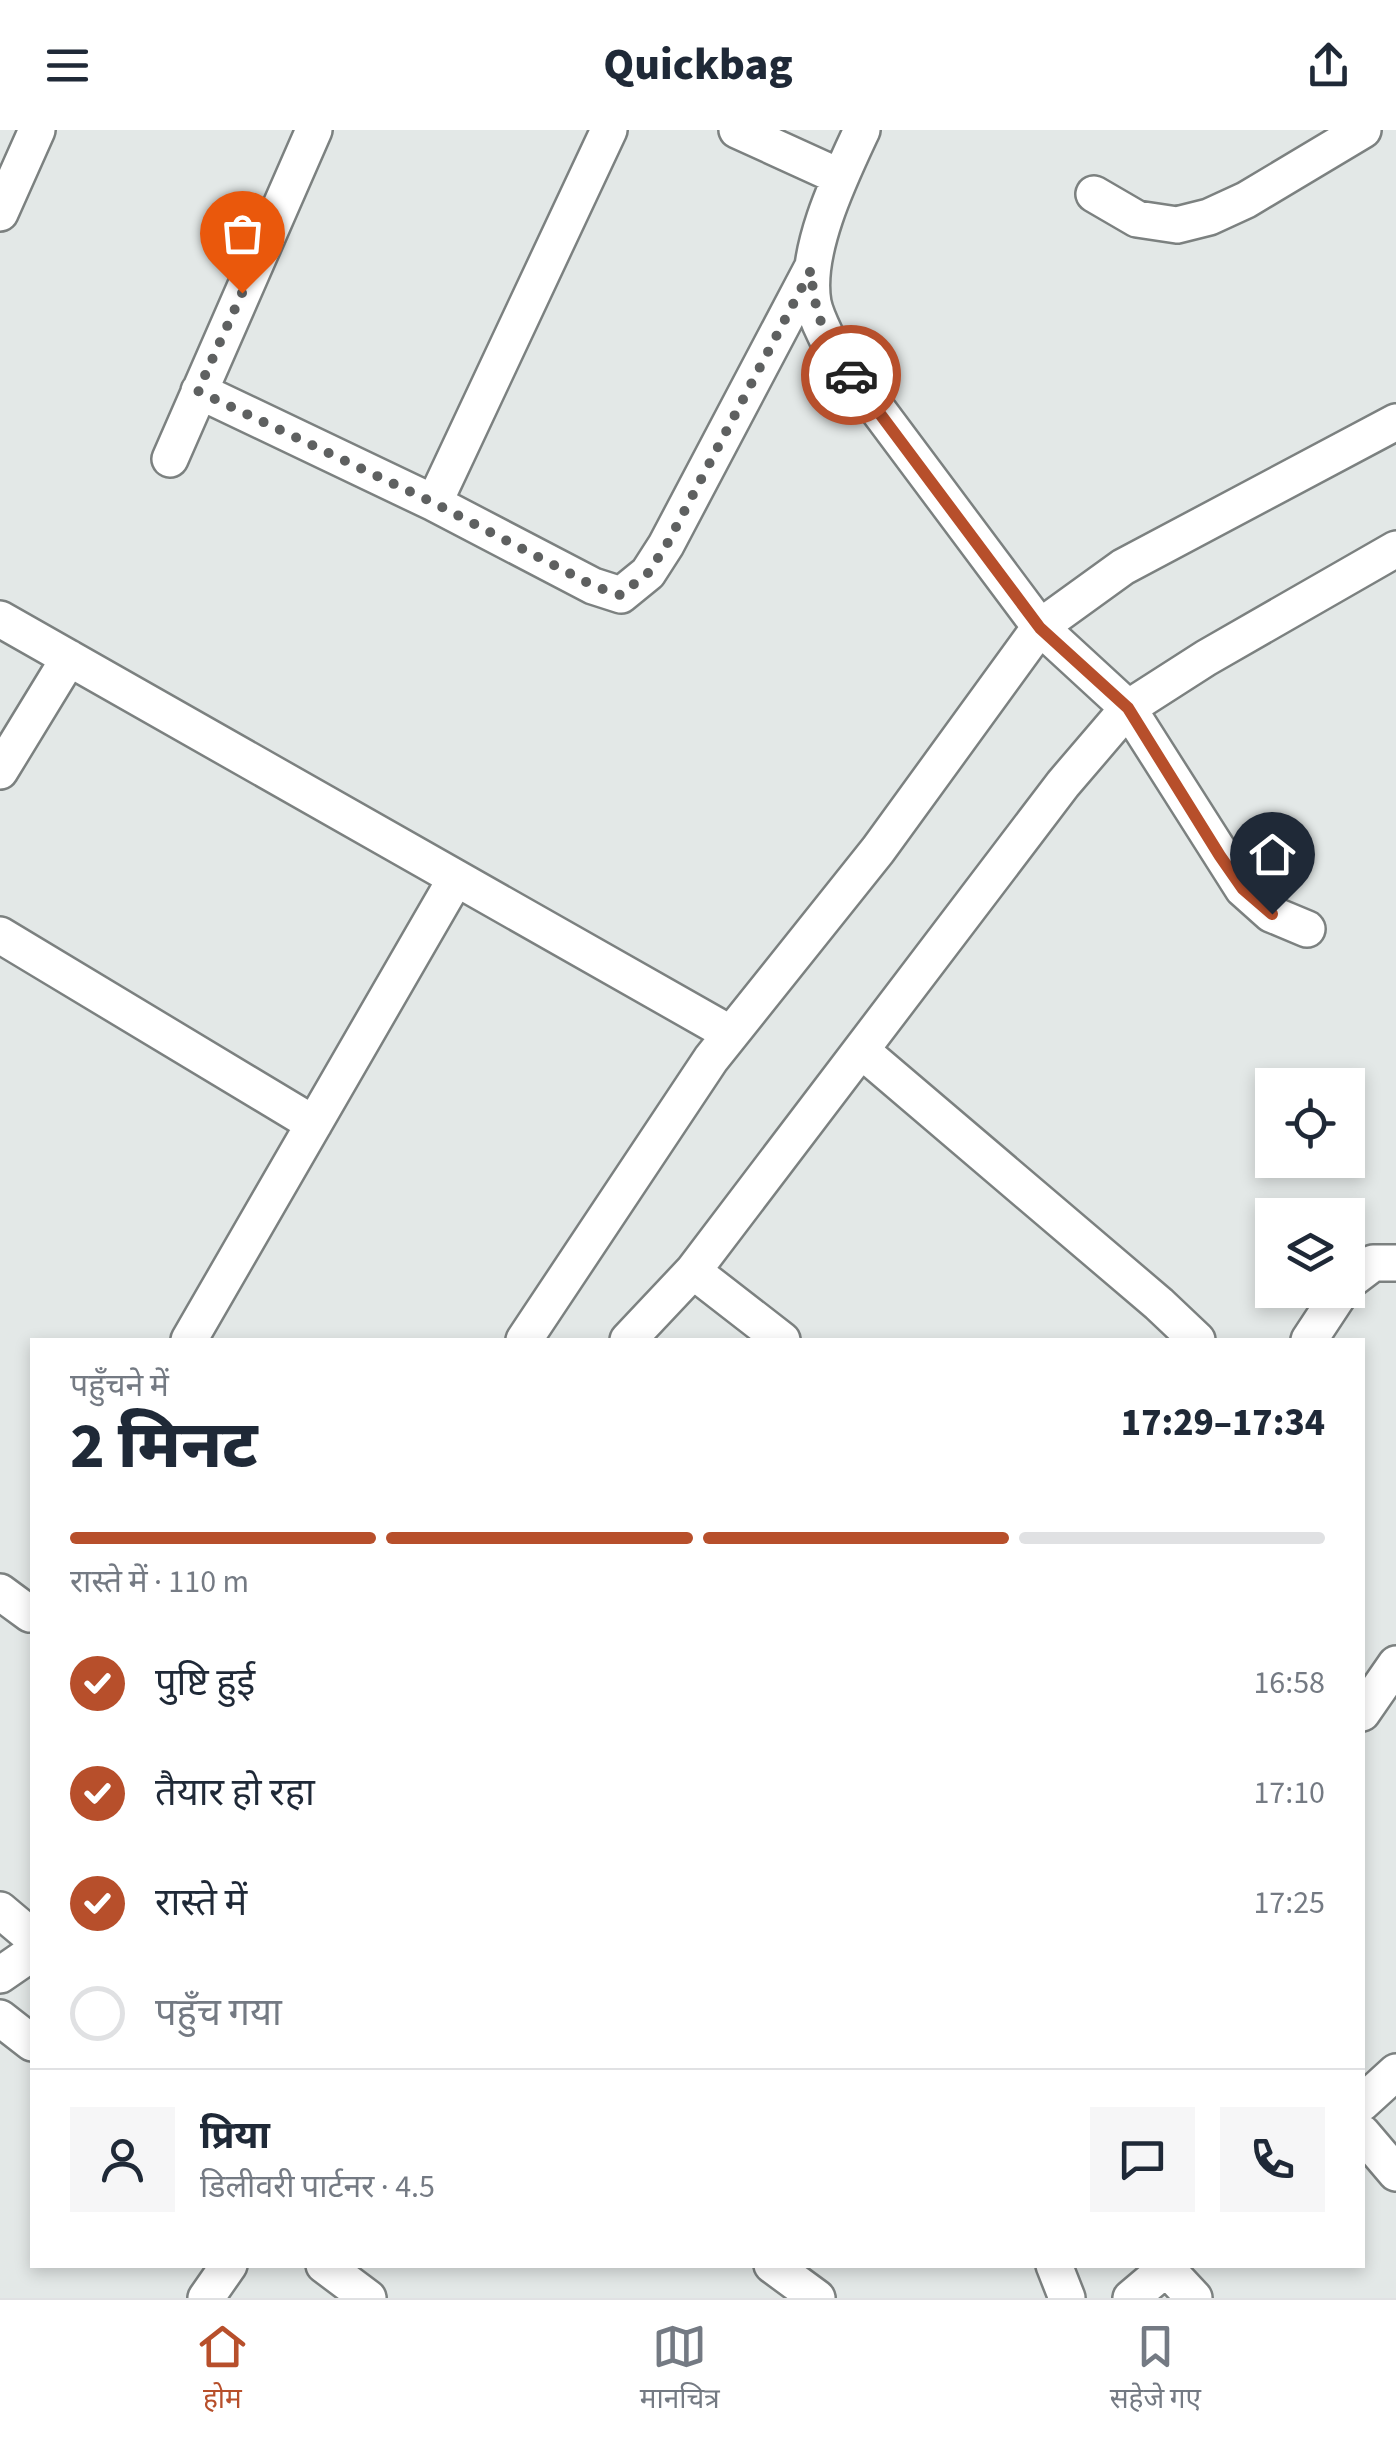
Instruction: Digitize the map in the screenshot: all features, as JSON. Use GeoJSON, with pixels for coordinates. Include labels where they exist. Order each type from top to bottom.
{"type":"FeatureCollection","features":[{"type":"Feature","properties":{"kind":"street"},"geometry":{"type":"LineString","coordinates":[[0,213],[37,130]]}},
{"type":"Feature","properties":{"kind":"street"},"geometry":{"type":"LineString","coordinates":[[170,460],[314,130]]}},
{"type":"Feature","properties":{"kind":"street"},"geometry":{"type":"LineString","coordinates":[[434,503],[610,130]]}},
{"type":"Feature","properties":{"kind":"street"},"geometry":{"type":"LineString","coordinates":[[737,130],[840,177]]}},
{"type":"Feature","properties":{"kind":"street"},"geometry":{"type":"LineString","coordinates":[[198,391],[434,503],[594,586],[620,595],[648,573],[666,546],[811,270],[840,177],[862,130]]}},
{"type":"Feature","properties":{"kind":"street"},"geometry":{"type":"LineString","coordinates":[[1094,194],[1138,218],[1177,224],[1210,217],[1364,130]]}},
{"type":"Feature","properties":{"kind":"street"},"geometry":{"type":"LineString","coordinates":[[811,270],[814,305],[830,347],[1040,628],[1128,708],[1243,889],[1272,914],[1308,929]]}},
{"type":"Feature","properties":{"kind":"street"},"geometry":{"type":"LineString","coordinates":[[525,1338],[731,1034],[878,850],[1040,628],[1123,566],[1396,422]]}},
{"type":"Feature","properties":{"kind":"street"},"geometry":{"type":"LineString","coordinates":[[630,1338],[693,1271],[1062,784],[1128,708],[1206,658],[1396,549]]}},
{"type":"Feature","properties":{"kind":"street"},"geometry":{"type":"LineString","coordinates":[[0,618],[731,1034]]}},
{"type":"Feature","properties":{"kind":"street"},"geometry":{"type":"LineString","coordinates":[[0,771],[69,658]]}},
{"type":"Feature","properties":{"kind":"street"},"geometry":{"type":"LineString","coordinates":[[190,1338],[456,878]]}},
{"type":"Feature","properties":{"kind":"street"},"geometry":{"type":"LineString","coordinates":[[0,935],[314,1124]]}},
{"type":"Feature","properties":{"kind":"street"},"geometry":{"type":"LineString","coordinates":[[862,1051],[1195,1338]]}},
{"type":"Feature","properties":{"kind":"street"},"geometry":{"type":"LineString","coordinates":[[1365,1269],[1373,1263],[1396,1263]]}},
{"type":"Feature","properties":{"kind":"street"},"geometry":{"type":"LineString","coordinates":[[693,1271],[779,1338]]}},
{"type":"Feature","properties":{"kind":"street"},"geometry":{"type":"LineString","coordinates":[[1310,1338],[1330,1308]]}},
{"type":"Feature","properties":{"kind":"street"},"geometry":{"type":"LineString","coordinates":[[0,1592],[30,1614]]}},
{"type":"Feature","properties":{"kind":"street"},"geometry":{"type":"LineString","coordinates":[[1365,1709],[1396,1664]]}},
{"type":"Feature","properties":{"kind":"street"},"geometry":{"type":"LineString","coordinates":[[9,1908],[30,1934]]}},
{"type":"Feature","properties":{"kind":"street"},"geometry":{"type":"LineString","coordinates":[[0,1975],[30,1954]]}},
{"type":"Feature","properties":{"kind":"street"},"geometry":{"type":"LineString","coordinates":[[0,2018],[30,2041]]}},
{"type":"Feature","properties":{"kind":"street"},"geometry":{"type":"LineString","coordinates":[[1365,2100],[1396,2072]]}},
{"type":"Feature","properties":{"kind":"street"},"geometry":{"type":"LineString","coordinates":[[1365,2136],[1396,2173]]}},
{"type":"Feature","properties":{"kind":"street"},"geometry":{"type":"LineString","coordinates":[[206,2298],[227,2268]]}},
{"type":"Feature","properties":{"kind":"street"},"geometry":{"type":"LineString","coordinates":[[328,2268],[368,2298]]}},
{"type":"Feature","properties":{"kind":"street"},"geometry":{"type":"LineString","coordinates":[[776,2268],[818,2298]]}},
{"type":"Feature","properties":{"kind":"street"},"geometry":{"type":"LineString","coordinates":[[1055,2268],[1068,2298]]}},
{"type":"Feature","properties":{"kind":"street"},"geometry":{"type":"LineString","coordinates":[[1131,2298],[1167,2268]]}},
{"type":"Feature","properties":{"kind":"street"},"geometry":{"type":"LineString","coordinates":[[1169,2268],[1194,2298]]}},
{"type":"Feature","properties":{"kind":"way so far"},"geometry":{"type":"LineString","coordinates":[[242,293],[198,391],[434,503],[594,586],[620,595],[648,573],[666,546],[811,270],[814,305],[830,347],[851,375]]}},
{"type":"Feature","properties":{"kind":"route"},"geometry":{"type":"LineString","coordinates":[[851,375],[1040,628],[1128,708],[1243,889],[1272,914]]}}]}
